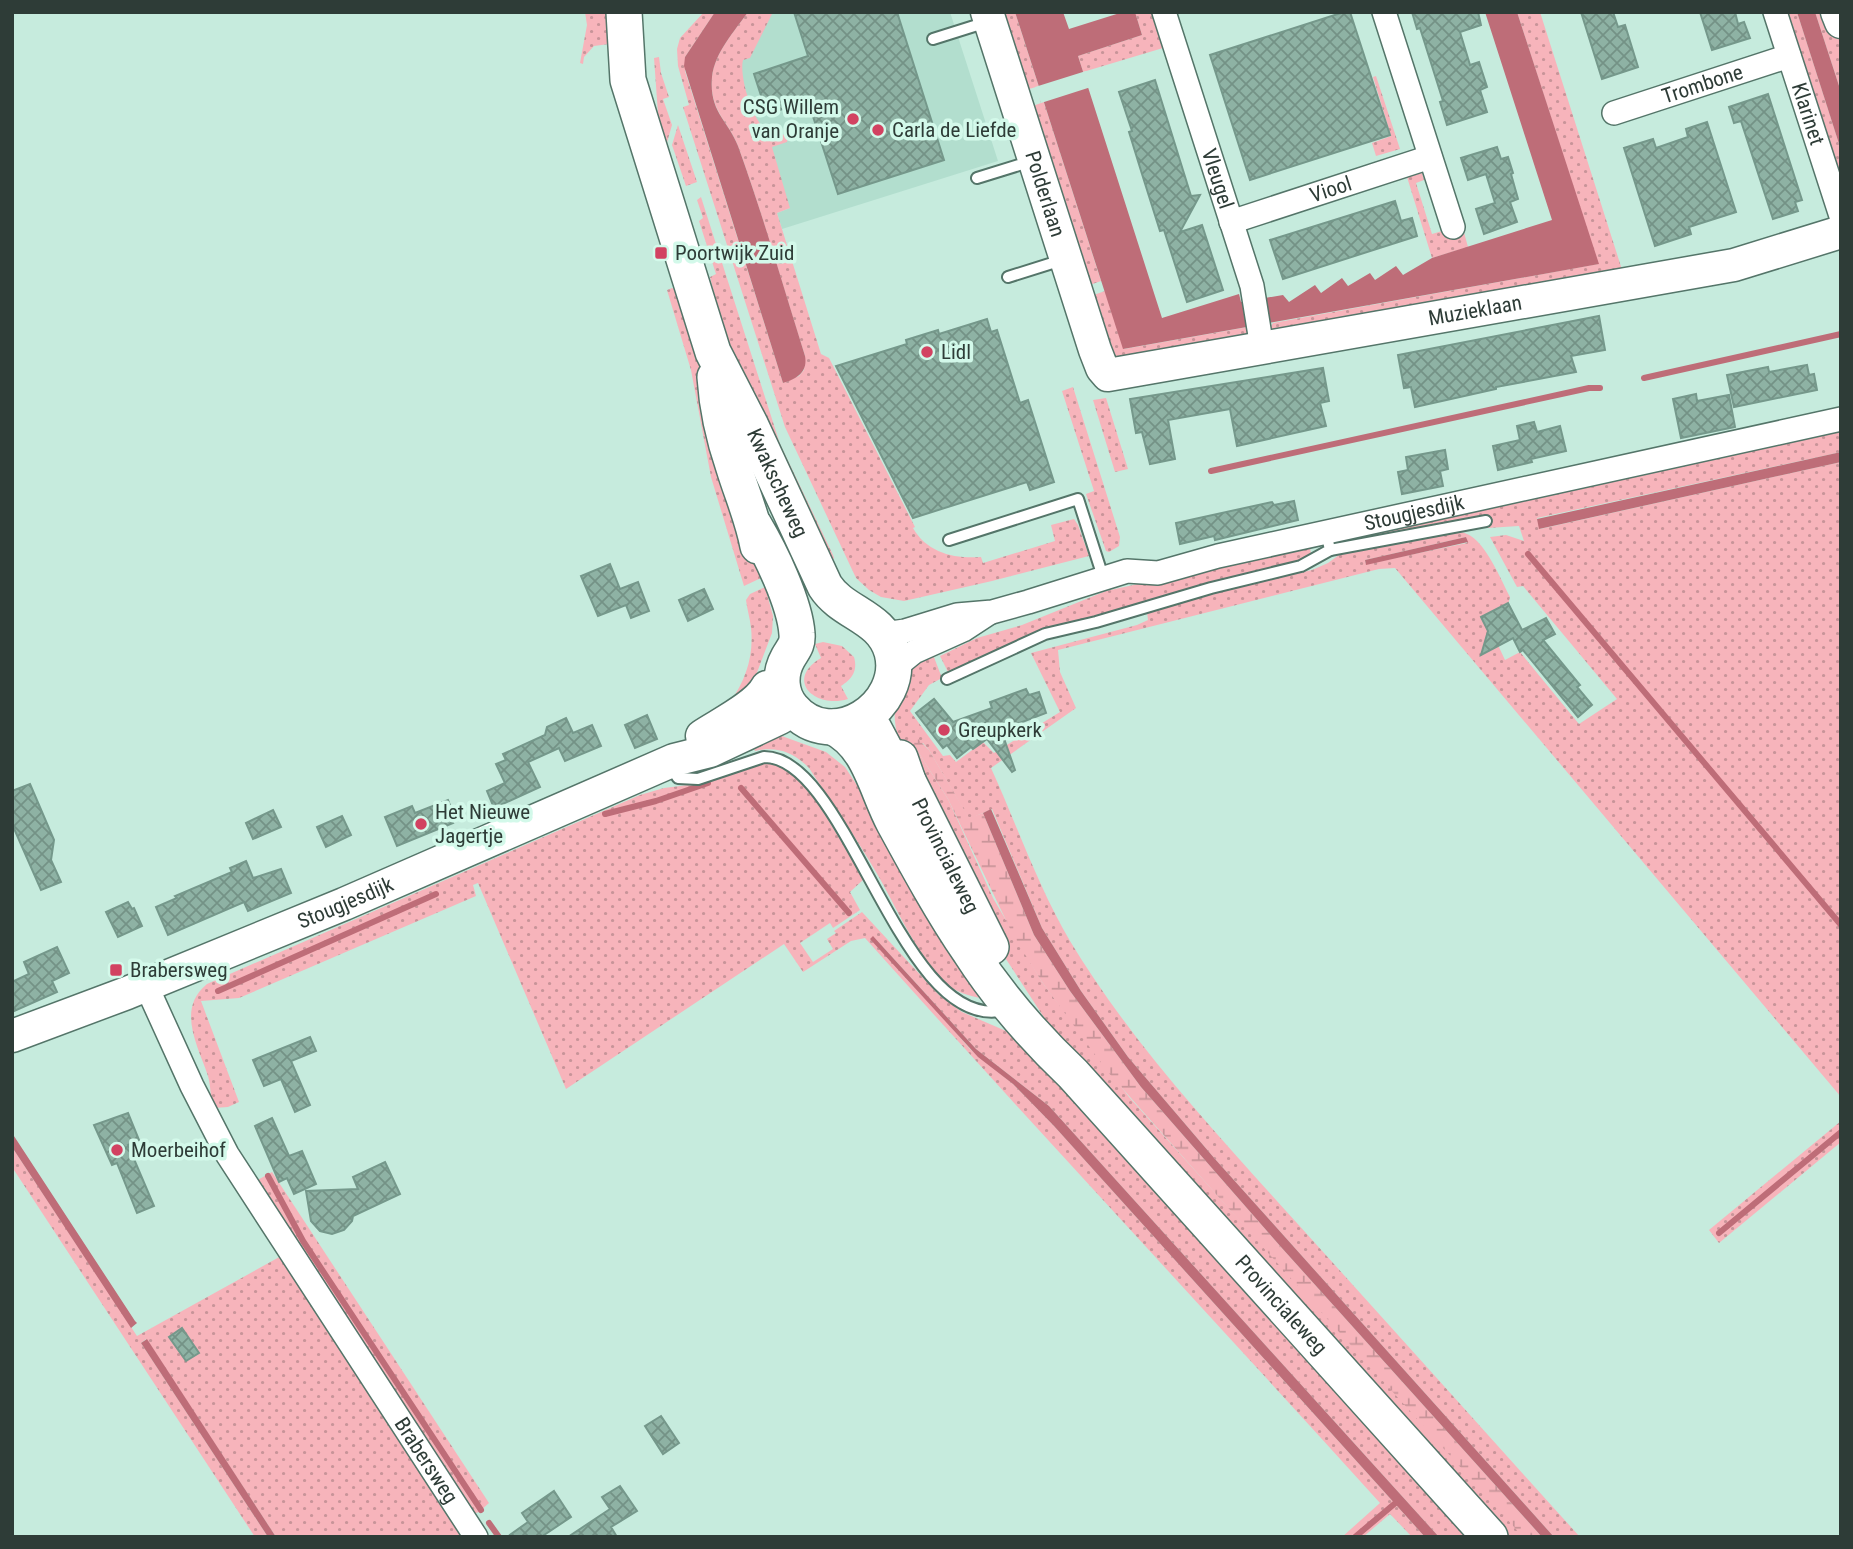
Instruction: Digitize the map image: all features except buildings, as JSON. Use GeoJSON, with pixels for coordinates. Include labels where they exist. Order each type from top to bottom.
{"type":"FeatureCollection","features":[{"type":"Feature","properties":{"kind":"main road","name":"Kwakscheweg"},"geometry":{"type":"LineString","coordinates":[[624,12],[627,74],[713,352],[751,426],[825,586],[835,599],[866,627]]}},
{"type":"Feature","properties":{"kind":"main road","name":"Kwakscheweg"},"geometry":{"type":"LineString","coordinates":[[644,128],[648,12]]}},
{"type":"Feature","properties":{"kind":"main road","name":"Kwakscheweg"},"geometry":{"type":"LineString","coordinates":[[713,352],[720,415],[733,465],[754,525],[760,554],[785,626],[790,631]]}},
{"type":"Feature","properties":{"kind":"main road"},"geometry":{"type":"LineString","coordinates":[[819,621],[836,621],[855,628],[866,627],[892,651],[894,669],[890,687],[874,709],[851,724],[799,717],[767,671],[771,656],[790,631],[819,621]]}},
{"type":"Feature","properties":{"kind":"main road"},"geometry":{"type":"LineString","coordinates":[[866,627],[877,666],[874,684],[863,705],[874,709]]}},
{"type":"Feature","properties":{"kind":"main road","name":"Provincialeweg"},"geometry":{"type":"LineString","coordinates":[[874,709],[881,715],[908,781],[998,958],[1073,1074]]}},
{"type":"Feature","properties":{"kind":"main road","name":"Provincialeweg"},"geometry":{"type":"LineString","coordinates":[[799,717],[847,755],[870,792],[892,820],[964,943],[1010,1007],[1490,1537]]}},
{"type":"Feature","properties":{"kind":"street","name":"Vleugel"},"geometry":{"type":"LineString","coordinates":[[1164,12],[1254,297],[1261,338]]}},
{"type":"Feature","properties":{"kind":"street"},"geometry":{"type":"LineString","coordinates":[[1384,12],[1453,227]]}},
{"type":"Feature","properties":{"kind":"street","name":"Klarinet"},"geometry":{"type":"LineString","coordinates":[[1775,12],[1841,216]]}},
{"type":"Feature","properties":{"kind":"street"},"geometry":{"type":"LineString","coordinates":[[1838,12],[1841,22]]}},
{"type":"Feature","properties":{"kind":"street","name":"Polderlaan"},"geometry":{"type":"LineString","coordinates":[[989,17],[1095,350],[1106,373]]}},
{"type":"Feature","properties":{"kind":"street","name":"Trombone"},"geometry":{"type":"LineString","coordinates":[[1614,113],[1789,56]]}},
{"type":"Feature","properties":{"kind":"street","name":"Viool"},"geometry":{"type":"LineString","coordinates":[[1231,222],[1430,157]]}},
{"type":"Feature","properties":{"kind":"street","name":"Muzieklaan"},"geometry":{"type":"LineString","coordinates":[[1106,373],[1116,375],[1261,338],[1734,265],[1841,232]]}},
{"type":"Feature","properties":{"kind":"street","name":"Stougjesdijk"},"geometry":{"type":"LineString","coordinates":[[866,627],[905,631],[957,615],[992,612],[1127,571],[1158,573],[1208,558],[1328,541],[1841,419]]}},
{"type":"Feature","properties":{"kind":"street","name":"Stougjesdijk"},"geometry":{"type":"LineString","coordinates":[[894,669],[914,652],[963,630],[992,612]]}},
{"type":"Feature","properties":{"kind":"street","name":"Stougjesdijk"},"geometry":{"type":"LineString","coordinates":[[12,1036],[146,985],[412,875],[671,762],[699,738],[762,695],[799,717]]}},
{"type":"Feature","properties":{"kind":"street","name":"Brabersweg"},"geometry":{"type":"LineString","coordinates":[[146,985],[227,1154],[476,1537]]}},
{"type":"Feature","properties":{"kind":"lane"},"geometry":{"type":"LineString","coordinates":[[933,39],[989,17]]}},
{"type":"Feature","properties":{"kind":"lane"},"geometry":{"type":"LineString","coordinates":[[977,178],[1035,160]]}},
{"type":"Feature","properties":{"kind":"lane"},"geometry":{"type":"LineString","coordinates":[[1008,277],[1066,258]]}},
{"type":"Feature","properties":{"kind":"lane"},"geometry":{"type":"LineString","coordinates":[[949,540],[1078,499],[1104,580]]}},
{"type":"Feature","properties":{"kind":"lane"},"geometry":{"type":"LineString","coordinates":[[947,679],[1045,634],[1301,566],[1328,541],[1486,521]]}},
{"type":"Feature","properties":{"kind":"lane"},"geometry":{"type":"LineString","coordinates":[[671,762],[677,777],[688,780],[700,779],[764,757],[788,762],[800,772],[823,801],[908,944],[941,988],[959,1002],[976,1010],[996,1011],[1010,1007]]}},
{"type":"Feature","properties":{"kind":"shaded area"},"geometry":{"type":"Polygon","coordinates":[[[715,12],[748,12],[717,59],[712,89],[716,107],[738,146],[805,356],[803,371],[783,383],[684,66],[685,57],[715,12]]]}},
{"type":"Feature","properties":{"kind":"shaded area","name":"CSG Willem van Oranje"},"geometry":{"type":"Polygon","coordinates":[[[748,12],[950,12],[998,161],[782,229],[777,213],[790,208],[726,127],[748,12]]]}},
{"type":"Feature","properties":{"kind":"shaded area"},"geometry":{"type":"Polygon","coordinates":[[[1015,12],[1063,12],[1069,29],[1123,12],[1135,12],[1142,35],[1078,56],[1162,318],[1239,294],[1241,302],[1283,295],[1289,302],[1315,285],[1321,293],[1342,278],[1348,286],[1370,273],[1375,280],[1396,266],[1403,275],[1432,258],[1552,220],[1485,12],[1517,12],[1599,264],[1123,349],[1015,12]]]}},
{"type":"Feature","properties":{"kind":"shaded area"},"geometry":{"type":"Polygon","coordinates":[[[1797,12],[1815,12],[1841,92],[1841,150],[1797,12]]]}},
{"type":"Feature","properties":{"kind":"shaded area"},"geometry":{"type":"Polygon","coordinates":[[[1841,452],[1841,462],[1539,529],[1537,519],[1841,452]]]}},
{"type":"Feature","properties":{"kind":"shaded area"},"geometry":{"type":"Polygon","coordinates":[[[1466,537],[1468,542],[1366,565],[1365,560],[1466,537]]]}},
{"type":"Feature","properties":{"kind":"shaded area"},"geometry":{"type":"Polygon","coordinates":[[[991,809],[1042,928],[1081,991],[1128,1057],[1215,1159],[1554,1537],[1542,1537],[1141,1087],[1070,991],[1034,935],[983,813],[991,809]]]}},
{"type":"Feature","properties":{"kind":"shaded area"},"geometry":{"type":"Polygon","coordinates":[[[873,936],[976,1049],[1049,1106],[1439,1537],[1425,1537],[1054,1126],[1013,1084],[978,1057],[870,939],[873,936]]]}},
{"type":"Feature","properties":{"kind":"shaded area"},"geometry":{"type":"Polygon","coordinates":[[[12,1133],[137,1323],[131,1328],[12,1147],[12,1133]]]}},
{"type":"Feature","properties":{"kind":"shaded area"},"geometry":{"type":"Polygon","coordinates":[[[147,1339],[276,1537],[268,1537],[141,1343],[147,1339]]]}},
{"type":"Feature","properties":{"kind":"green space"},"geometry":{"type":"Polygon","coordinates":[[[585,12],[605,12],[617,32],[617,43],[594,46],[584,57],[583,64],[580,63],[587,25],[585,12]]]}},
{"type":"Feature","properties":{"kind":"green space"},"geometry":{"type":"Polygon","coordinates":[[[704,12],[715,12],[685,57],[685,71],[783,383],[799,376],[804,370],[805,356],[738,146],[716,107],[712,89],[717,59],[748,12],[773,12],[750,58],[743,60],[743,76],[748,97],[761,124],[766,130],[773,127],[788,138],[787,142],[772,147],[790,208],[777,213],[821,354],[829,358],[915,527],[913,528],[919,537],[942,553],[981,557],[983,563],[1055,541],[1051,525],[1074,519],[1089,556],[904,601],[881,597],[856,578],[785,427],[683,107],[689,105],[678,66],[677,49],[680,38],[704,12]]]}},
{"type":"Feature","properties":{"kind":"green space"},"geometry":{"type":"Polygon","coordinates":[[[997,12],[1015,12],[1101,281],[1084,287],[1027,108],[1041,103],[1036,87],[1022,91],[997,12]]]}},
{"type":"Feature","properties":{"kind":"green space"},"geometry":{"type":"Polygon","coordinates":[[[1135,12],[1152,12],[1163,48],[1083,72],[1078,56],[1142,35],[1135,12]]]}},
{"type":"Feature","properties":{"kind":"green space"},"geometry":{"type":"Polygon","coordinates":[[[1517,12],[1540,12],[1624,276],[1276,337],[1268,330],[1273,323],[1598,264],[1517,12]]]}},
{"type":"Feature","properties":{"kind":"green space"},"geometry":{"type":"Polygon","coordinates":[[[1783,12],[1797,12],[1841,150],[1841,194],[1783,12]]]}},
{"type":"Feature","properties":{"kind":"green space"},"geometry":{"type":"Polygon","coordinates":[[[1815,12],[1830,12],[1841,45],[1841,92],[1815,12]]]}},
{"type":"Feature","properties":{"kind":"green space"},"geometry":{"type":"Polygon","coordinates":[[[659,57],[669,97],[663,99],[672,125],[666,146],[659,127],[654,58],[659,57]]]}},
{"type":"Feature","properties":{"kind":"green space"},"geometry":{"type":"Polygon","coordinates":[[[1376,76],[1400,149],[1376,156],[1372,143],[1391,136],[1373,77],[1376,76]]]}},
{"type":"Feature","properties":{"kind":"green space"},"geometry":{"type":"Polygon","coordinates":[[[678,125],[697,182],[686,186],[672,145],[678,125]]]}},
{"type":"Feature","properties":{"kind":"green space"},"geometry":{"type":"Polygon","coordinates":[[[1422,173],[1424,180],[1416,183],[1432,234],[1462,225],[1468,247],[1432,258],[1407,177],[1422,173]]]}},
{"type":"Feature","properties":{"kind":"green space"},"geometry":{"type":"Polygon","coordinates":[[[701,197],[780,444],[833,555],[830,563],[730,357],[710,277],[716,274],[699,221],[703,218],[697,200],[701,197]]]}},
{"type":"Feature","properties":{"kind":"green space"},"geometry":{"type":"Polygon","coordinates":[[[667,290],[678,290],[694,324],[739,517],[761,578],[744,586],[711,477],[691,370],[667,290]]]}},
{"type":"Feature","properties":{"kind":"green space"},"geometry":{"type":"Polygon","coordinates":[[[1105,291],[1124,349],[1248,327],[1251,341],[1113,360],[1088,297],[1105,291]]]}},
{"type":"Feature","properties":{"kind":"green space"},"geometry":{"type":"Polygon","coordinates":[[[1073,387],[1120,537],[1119,546],[1109,552],[1106,551],[1086,494],[1094,491],[1062,391],[1073,387]]]}},
{"type":"Feature","properties":{"kind":"green space"},"geometry":{"type":"Polygon","coordinates":[[[1106,398],[1128,469],[1115,472],[1093,400],[1106,398]]]}},
{"type":"Feature","properties":{"kind":"green space"},"geometry":{"type":"Polygon","coordinates":[[[1841,430],[1841,452],[1537,518],[1540,529],[1841,462],[1841,1097],[1395,568],[1379,569],[1058,650],[1060,672],[1076,708],[991,768],[1058,920],[1120,1016],[1176,1087],[1236,1155],[1580,1537],[1554,1537],[1215,1159],[1128,1057],[1081,991],[1042,928],[992,809],[969,819],[929,750],[923,743],[915,747],[948,799],[993,898],[1042,982],[1129,1097],[1524,1537],[1505,1537],[1087,1073],[1045,1019],[1004,956],[899,741],[895,714],[899,690],[912,670],[932,652],[942,678],[929,685],[910,711],[943,756],[950,755],[956,762],[983,742],[994,753],[1060,712],[1031,653],[1137,625],[1148,620],[1147,612],[1312,570],[1343,552],[1453,532],[1462,532],[1474,538],[1492,562],[1510,597],[1498,645],[1505,660],[1520,652],[1579,724],[1617,699],[1523,586],[1517,587],[1490,537],[1506,535],[1524,541],[1519,526],[1488,528],[1486,518],[1356,540],[1355,537],[1841,430]],[[1466,537],[1365,560],[1366,564],[1467,543],[1466,537]]]}},
{"type":"Feature","properties":{"kind":"green space"},"geometry":{"type":"Polygon","coordinates":[[[1310,546],[1311,555],[1297,562],[1045,630],[949,674],[940,656],[977,638],[1022,625],[1106,591],[1310,546]]]}},
{"type":"Feature","properties":{"kind":"green space"},"geometry":{"type":"Polygon","coordinates":[[[765,587],[773,616],[772,633],[753,683],[730,702],[744,676],[750,657],[752,638],[746,600],[750,594],[765,587]]]}},
{"type":"Feature","properties":{"kind":"green space"},"geometry":{"type":"Polygon","coordinates":[[[823,642],[842,646],[854,657],[853,674],[841,686],[848,699],[825,700],[808,691],[805,675],[810,666],[821,658],[815,644],[823,642]]]}},
{"type":"Feature","properties":{"kind":"green space"},"geometry":{"type":"Polygon","coordinates":[[[779,735],[826,752],[845,767],[983,998],[952,988],[924,958],[884,885],[809,768],[784,752],[770,749],[755,751],[750,738],[779,735]]]}},
{"type":"Feature","properties":{"kind":"green space"},"geometry":{"type":"Polygon","coordinates":[[[918,739],[929,750],[969,818],[983,813],[1034,935],[1070,991],[1141,1087],[1542,1537],[1523,1537],[1107,1071],[1042,982],[1013,935],[948,799],[915,747],[914,742],[918,739]]]}},
{"type":"Feature","properties":{"kind":"green space"},"geometry":{"type":"Polygon","coordinates":[[[768,761],[785,765],[812,793],[864,879],[850,892],[860,910],[833,928],[830,923],[800,943],[813,962],[833,949],[827,939],[836,933],[834,931],[862,912],[939,995],[962,1012],[1013,1034],[1474,1537],[1439,1537],[1049,1106],[976,1049],[873,936],[970,1049],[1013,1084],[1054,1126],[1425,1537],[1412,1537],[1390,1514],[1363,1537],[1342,1537],[1380,1503],[865,938],[851,941],[803,972],[784,944],[566,1089],[478,883],[473,885],[476,896],[239,998],[201,1001],[239,1102],[228,1107],[214,1108],[191,1016],[198,994],[207,984],[640,795],[664,788],[696,784],[768,761]]]}},
{"type":"Feature","properties":{"kind":"green space"},"geometry":{"type":"Polygon","coordinates":[[[1841,1121],[1841,1142],[1719,1243],[1709,1230],[1841,1121]]]}},
{"type":"Feature","properties":{"kind":"green space"},"geometry":{"type":"Polygon","coordinates":[[[12,1147],[137,1336],[283,1255],[467,1537],[276,1537],[146,1339],[141,1343],[268,1537],[255,1537],[12,1167],[12,1147]]]}},
{"type":"Feature","properties":{"kind":"green space"},"geometry":{"type":"Polygon","coordinates":[[[272,1172],[489,1503],[479,1512],[473,1514],[254,1182],[272,1172]]]}},
{"type":"Feature","properties":{"kind":"pier"},"geometry":{"type":"Polygon","coordinates":[[[1086,71],[1091,87],[1041,103],[1035,87],[1086,71]]]}},
{"type":"Feature","properties":{"kind":"waterway"},"geometry":{"type":"LineString","coordinates":[[1644,378],[1841,334]]}},
{"type":"Feature","properties":{"kind":"waterway"},"geometry":{"type":"LineString","coordinates":[[1211,471],[1589,388],[1600,388]]}},
{"type":"Feature","properties":{"kind":"waterway"},"geometry":{"type":"LineString","coordinates":[[1528,554],[1841,925]]}},
{"type":"Feature","properties":{"kind":"waterway"},"geometry":{"type":"LineString","coordinates":[[605,814],[656,801],[708,783]]}},
{"type":"Feature","properties":{"kind":"waterway"},"geometry":{"type":"LineString","coordinates":[[741,788],[849,913]]}},
{"type":"Feature","properties":{"kind":"waterway"},"geometry":{"type":"LineString","coordinates":[[218,991],[436,894]]}},
{"type":"Feature","properties":{"kind":"waterway"},"geometry":{"type":"LineString","coordinates":[[1719,1233],[1841,1132]]}},
{"type":"Feature","properties":{"kind":"waterway"},"geometry":{"type":"LineString","coordinates":[[268,1176],[303,1241],[481,1510]]}},
{"type":"Feature","properties":{"kind":"waterway"},"geometry":{"type":"LineString","coordinates":[[1355,1537],[1399,1500]]}},
{"type":"Feature","properties":{"kind":"waterway"},"geometry":{"type":"LineString","coordinates":[[489,1523],[499,1537]]}},
{"type":"Feature","properties":{"kind":"place","name":"CSG Willem van Oranje"},"geometry":{"type":"Point","coordinates":[853,119]}},
{"type":"Feature","properties":{"kind":"place","name":"Carla de Liefde"},"geometry":{"type":"Point","coordinates":[878,130]}},
{"type":"Feature","properties":{"kind":"place","name":"Poortwijk Zuid"},"geometry":{"type":"Point","coordinates":[661,253]}},
{"type":"Feature","properties":{"kind":"place","name":"Lidl"},"geometry":{"type":"Point","coordinates":[927,352]}},
{"type":"Feature","properties":{"kind":"place","name":"Greupkerk"},"geometry":{"type":"Point","coordinates":[944,730]}},
{"type":"Feature","properties":{"kind":"place","name":"Het Nieuwe Jagertje"},"geometry":{"type":"Point","coordinates":[421,824]}},
{"type":"Feature","properties":{"kind":"place","name":"Brabersweg"},"geometry":{"type":"Point","coordinates":[116,970]}},
{"type":"Feature","properties":{"kind":"place","name":"Moerbeihof"},"geometry":{"type":"Point","coordinates":[117,1150]}}]}
